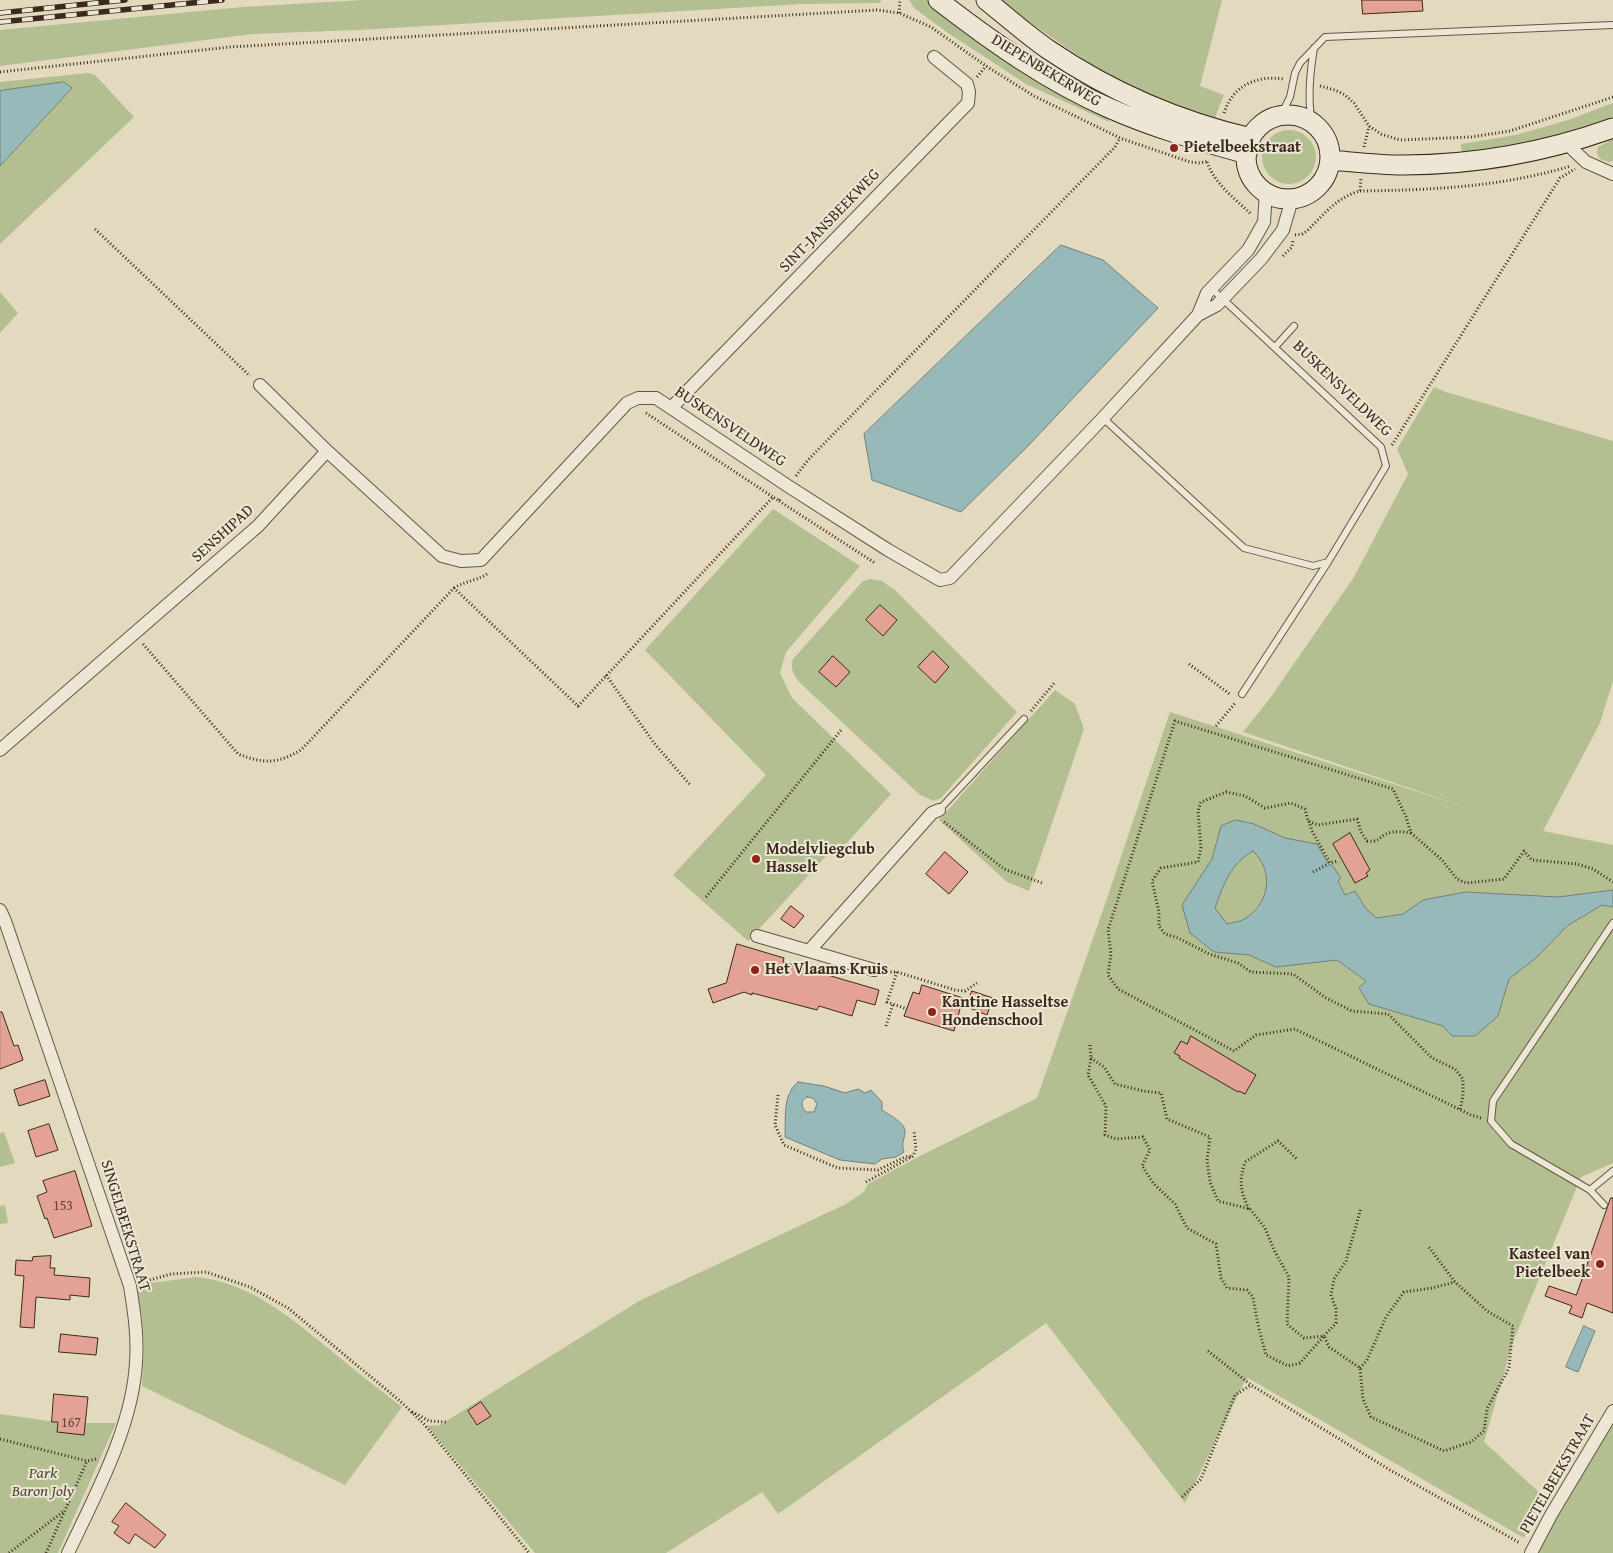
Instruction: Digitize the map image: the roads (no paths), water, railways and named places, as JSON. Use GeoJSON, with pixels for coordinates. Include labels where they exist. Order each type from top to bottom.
{"type":"FeatureCollection","features":[{"type":"Feature","properties":{"kind":"main road","name":"DIEPENBEKERWEG"},"geometry":{"type":"LineString","coordinates":[[938,0],[973,27],[1019,58],[1060,83],[1108,108],[1171,132],[1249,146]]}},
{"type":"Feature","properties":{"kind":"main road","name":"DIEPENBEKERWEG"},"geometry":{"type":"LineString","coordinates":[[986,0],[1048,49],[1104,84],[1157,110],[1219,131],[1249,146]]}},
{"type":"Feature","properties":{"kind":"main road"},"geometry":{"type":"LineString","coordinates":[[1281,115],[1297,115],[1312,122],[1320,128],[1329,144],[1330,160],[1328,172],[1310,193],[1292,199],[1283,199],[1266,192],[1253,180],[1249,172],[1249,146],[1259,126],[1281,115]]}},
{"type":"Feature","properties":{"kind":"main road"},"geometry":{"type":"LineString","coordinates":[[1330,160],[1402,165],[1440,164],[1500,157],[1566,143],[1613,128]]}},
{"type":"Feature","properties":{"kind":"street","name":"SINT-JANSBEEKWEG"},"geometry":{"type":"LineString","coordinates":[[672,407],[968,103],[969,92],[967,84],[934,57]]}},
{"type":"Feature","properties":{"kind":"street"},"geometry":{"type":"LineString","coordinates":[[1566,143],[1586,162],[1613,174]]}},
{"type":"Feature","properties":{"kind":"street","name":"BUSKENSVELDWEG"},"geometry":{"type":"LineString","coordinates":[[1198,315],[1206,293],[1248,250],[1264,222],[1266,192]]}},
{"type":"Feature","properties":{"kind":"street","name":"BUSKENSVELDWEG"},"geometry":{"type":"LineString","coordinates":[[260,385],[327,451],[442,556],[461,561],[481,560],[628,403],[638,398],[656,398],[788,486],[888,550],[940,580],[950,578],[1103,418],[1198,315],[1217,305],[1261,259],[1283,230],[1292,199]]}},
{"type":"Feature","properties":{"kind":"street","name":"SENSHIPAD"},"geometry":{"type":"LineString","coordinates":[[0,750],[258,526],[327,451]]}},
{"type":"Feature","properties":{"kind":"street"},"geometry":{"type":"LineString","coordinates":[[809,951],[936,812]]}},
{"type":"Feature","properties":{"kind":"street","name":"SINGELBEEKSTRAAT"},"geometry":{"type":"LineString","coordinates":[[0,910],[12,939],[130,1286],[136,1326],[136,1364],[131,1398],[115,1451],[68,1553]]}},
{"type":"Feature","properties":{"kind":"street"},"geometry":{"type":"LineString","coordinates":[[757,936],[874,970]]}},
{"type":"Feature","properties":{"kind":"street","name":"PIETELBEEKSTRAAT"},"geometry":{"type":"LineString","coordinates":[[1532,1552],[1613,1411]]}},
{"type":"Feature","properties":{"kind":"lane"},"geometry":{"type":"LineString","coordinates":[[1281,115],[1290,97],[1295,73],[1300,63],[1325,37],[1613,25]]}},
{"type":"Feature","properties":{"kind":"lane"},"geometry":{"type":"LineString","coordinates":[[1312,122],[1309,103],[1314,47]]}},
{"type":"Feature","properties":{"kind":"lane","name":"BUSKENSVELDWEG"},"geometry":{"type":"LineString","coordinates":[[1211,288],[1224,298],[1381,447],[1386,466],[1328,562],[1242,694]]}},
{"type":"Feature","properties":{"kind":"lane"},"geometry":{"type":"LineString","coordinates":[[1275,347],[1294,326]]}},
{"type":"Feature","properties":{"kind":"lane"},"geometry":{"type":"LineString","coordinates":[[1103,418],[1244,548],[1313,566],[1328,562]]}},
{"type":"Feature","properties":{"kind":"lane"},"geometry":{"type":"LineString","coordinates":[[936,812],[1024,720]]}},
{"type":"Feature","properties":{"kind":"lane"},"geometry":{"type":"LineString","coordinates":[[1604,1205],[1590,1190],[1511,1144],[1491,1121],[1493,1101],[1613,923]]}},
{"type":"Feature","properties":{"kind":"lane"},"geometry":{"type":"LineString","coordinates":[[1590,1190],[1613,1171]]}},
{"type":"Feature","properties":{"kind":"water"},"geometry":{"type":"Polygon","coordinates":[[[64,82],[72,88],[0,166],[0,91],[64,82]]]}},
{"type":"Feature","properties":{"kind":"water"},"geometry":{"type":"Polygon","coordinates":[[[1061,245],[1103,260],[1158,308],[1027,447],[961,512],[872,480],[864,434],[1061,245]]]}},
{"type":"Feature","properties":{"kind":"water"},"geometry":{"type":"Polygon","coordinates":[[[1236,820],[1254,824],[1285,838],[1317,844],[1329,865],[1332,865],[1341,878],[1338,881],[1345,895],[1355,891],[1366,909],[1377,918],[1403,914],[1423,900],[1466,892],[1558,897],[1613,890],[1613,907],[1602,905],[1567,926],[1537,957],[1509,979],[1498,1016],[1475,1036],[1452,1036],[1443,1026],[1369,1004],[1359,988],[1366,981],[1337,960],[1276,967],[1249,955],[1214,952],[1190,933],[1182,905],[1212,859],[1221,826],[1236,820]],[[1253,851],[1233,868],[1229,875],[1215,908],[1227,924],[1244,919],[1260,904],[1266,886],[1266,877],[1260,859],[1253,851]]]}},
{"type":"Feature","properties":{"kind":"water"},"geometry":{"type":"Polygon","coordinates":[[[798,1082],[824,1086],[845,1093],[858,1089],[865,1093],[871,1090],[882,1102],[882,1110],[903,1125],[905,1129],[904,1152],[896,1157],[882,1159],[875,1164],[840,1160],[785,1137],[787,1100],[793,1087],[798,1082]],[[807,1097],[802,1102],[806,1112],[814,1112],[817,1104],[813,1098],[807,1097]]]}},
{"type":"Feature","properties":{"kind":"water"},"geometry":{"type":"Polygon","coordinates":[[[1584,1326],[1595,1331],[1578,1372],[1566,1367],[1584,1326]]]}},
{"type":"Feature","properties":{"kind":"railway"},"geometry":{"type":"LineString","coordinates":[[0,13],[125,0]]}},
{"type":"Feature","properties":{"kind":"railway"},"geometry":{"type":"LineString","coordinates":[[0,22],[222,0]]}},
{"type":"Feature","properties":{"kind":"place","name":"Pietelbeekstraat"},"geometry":{"type":"Point","coordinates":[1174,148]}},
{"type":"Feature","properties":{"kind":"place","name":"Modelvliegclub Hasselt"},"geometry":{"type":"Point","coordinates":[756,859]}},
{"type":"Feature","properties":{"kind":"place","name":"Het Vlaams Kruis"},"geometry":{"type":"Point","coordinates":[755,970]}},
{"type":"Feature","properties":{"kind":"place","name":"Kantine Hasseltse Hondenschool"},"geometry":{"type":"Point","coordinates":[932,1012]}},
{"type":"Feature","properties":{"kind":"place","name":"Kasteel van Pietelbeek"},"geometry":{"type":"Point","coordinates":[1600,1264]}},
{"type":"Feature","properties":{"kind":"park label","name":"Park Baron Joly"},"geometry":{"type":"Point","coordinates":[43,1483]}}]}
